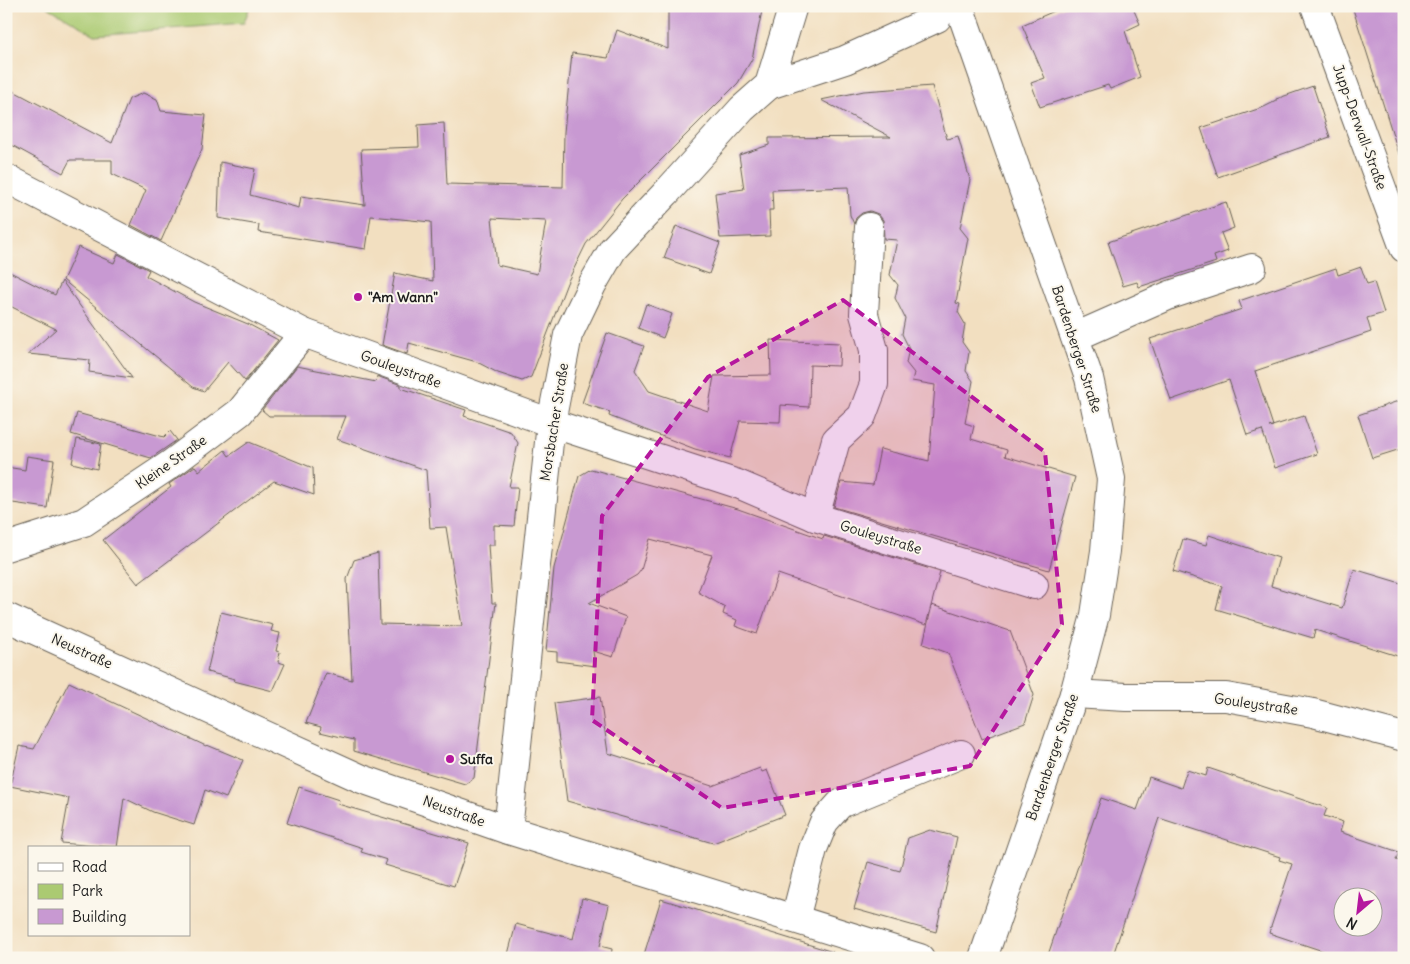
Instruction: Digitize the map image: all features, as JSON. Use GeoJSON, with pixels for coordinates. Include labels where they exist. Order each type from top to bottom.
{"type":"FeatureCollection","features":[{"type":"Feature","properties":{"kind":"street"},"geometry":{"type":"LineString","coordinates":[[769,85],[794,6]]}},
{"type":"Feature","properties":{"kind":"street","name":"Jupp-Derwall-Straße"},"geometry":{"type":"LineString","coordinates":[[1315,6],[1403,241]]}},
{"type":"Feature","properties":{"kind":"street","name":"Morsbacher Straße"},"geometry":{"type":"LineString","coordinates":[[508,830],[551,423],[568,335],[592,285],[613,249],[742,109],[769,85],[845,60],[948,12]]}},
{"type":"Feature","properties":{"kind":"street","name":"Bardenberger Straße"},"geometry":{"type":"LineString","coordinates":[[948,12],[1075,337],[1089,378],[1111,480],[1105,551],[1095,615],[1074,694],[983,958]]}},
{"type":"Feature","properties":{"kind":"street","name":"Gouleystraße"},"geometry":{"type":"LineString","coordinates":[[6,178],[304,333],[551,423],[738,484],[815,516],[1034,585]]}},
{"type":"Feature","properties":{"kind":"street"},"geometry":{"type":"LineString","coordinates":[[815,516],[836,440],[862,416],[874,384],[874,350],[864,314],[869,227]]}},
{"type":"Feature","properties":{"kind":"street"},"geometry":{"type":"LineString","coordinates":[[1075,337],[1170,295],[1252,268]]}},
{"type":"Feature","properties":{"kind":"street","name":"Kleine Straße"},"geometry":{"type":"LineString","coordinates":[[6,547],[84,522],[171,464],[240,412],[304,333]]}},
{"type":"Feature","properties":{"kind":"street","name":"Neustraße"},"geometry":{"type":"LineString","coordinates":[[6,617],[362,778],[508,830],[920,958]]}},
{"type":"Feature","properties":{"kind":"street","name":"Gouleystraße"},"geometry":{"type":"LineString","coordinates":[[1074,694],[1126,697],[1226,697],[1402,729]]}},
{"type":"Feature","properties":{"kind":"street"},"geometry":{"type":"LineString","coordinates":[[795,919],[813,849],[824,822],[840,804],[961,754]]}},
{"type":"Feature","properties":{"kind":"highlighted area"},"geometry":{"type":"Polygon","coordinates":[[[843,300],[1045,452],[1062,624],[970,766],[722,808],[592,720],[602,516],[708,377],[843,300]]]}},
{"type":"Feature","properties":{"kind":"green space"},"geometry":{"type":"Polygon","coordinates":[[[46,6],[250,6],[244,23],[95,35],[46,6]]]}},
{"type":"Feature","properties":{"kind":"building"},"geometry":{"type":"Polygon","coordinates":[[[668,6],[763,6],[752,59],[738,83],[622,199],[586,244],[567,283],[531,377],[522,381],[498,373],[477,362],[409,343],[407,354],[382,345],[395,273],[433,281],[431,222],[371,216],[366,249],[258,232],[259,225],[218,218],[220,162],[255,169],[250,195],[299,208],[301,196],[365,205],[361,149],[419,147],[418,125],[444,123],[447,184],[563,187],[564,132],[572,53],[608,58],[617,30],[668,49],[668,6]],[[492,218],[497,265],[537,274],[546,221],[492,218]]]}},
{"type":"Feature","properties":{"kind":"building"},"geometry":{"type":"Polygon","coordinates":[[[1066,6],[1132,6],[1140,24],[1125,31],[1140,77],[1110,89],[1108,85],[1040,107],[1031,83],[1045,78],[1022,25],[1066,6]]]}},
{"type":"Feature","properties":{"kind":"building"},"geometry":{"type":"Polygon","coordinates":[[[1352,6],[1404,6],[1404,154],[1399,154],[1352,6]]]}},
{"type":"Feature","properties":{"kind":"building"},"geometry":{"type":"Polygon","coordinates":[[[932,86],[947,139],[958,136],[970,180],[960,228],[968,238],[956,303],[960,304],[958,312],[965,324],[962,342],[969,352],[966,371],[973,381],[965,423],[974,426],[971,439],[1007,450],[1005,456],[1075,477],[1049,570],[834,507],[841,482],[873,485],[880,449],[929,461],[935,385],[912,381],[914,373],[906,363],[909,348],[902,334],[905,318],[895,298],[898,285],[890,275],[897,240],[884,239],[883,220],[878,214],[870,211],[862,213],[856,218],[854,224],[850,215],[848,187],[772,190],[773,210],[769,210],[770,236],[720,238],[715,193],[744,189],[739,155],[769,145],[769,138],[891,137],[821,100],[864,91],[932,86]]]}},
{"type":"Feature","properties":{"kind":"building"},"geometry":{"type":"Polygon","coordinates":[[[1313,86],[1330,137],[1218,177],[1201,128],[1264,107],[1276,101],[1276,99],[1313,86]]]}},
{"type":"Feature","properties":{"kind":"building"},"geometry":{"type":"Polygon","coordinates":[[[6,87],[112,143],[129,99],[143,93],[157,99],[161,111],[206,115],[202,149],[161,241],[131,225],[146,190],[112,174],[112,160],[70,160],[63,173],[6,142],[6,87]]]}},
{"type":"Feature","properties":{"kind":"building"},"geometry":{"type":"Polygon","coordinates":[[[1226,202],[1234,228],[1221,233],[1228,251],[1214,256],[1216,262],[1139,287],[1137,282],[1123,286],[1108,242],[1226,202]]]}},
{"type":"Feature","properties":{"kind":"building"},"geometry":{"type":"Polygon","coordinates":[[[676,226],[720,243],[709,274],[664,258],[676,226]]]}},
{"type":"Feature","properties":{"kind":"building"},"geometry":{"type":"Polygon","coordinates":[[[78,247],[114,263],[118,254],[149,270],[146,276],[194,302],[248,324],[278,340],[245,381],[228,362],[204,391],[193,387],[63,280],[78,247]]]}},
{"type":"Feature","properties":{"kind":"building"},"geometry":{"type":"Polygon","coordinates":[[[1361,267],[1367,284],[1374,282],[1384,313],[1367,318],[1371,332],[1255,371],[1273,426],[1304,416],[1317,454],[1275,468],[1262,430],[1247,435],[1229,380],[1171,400],[1150,339],[1242,309],[1239,301],[1274,289],[1336,268],[1338,275],[1361,267]]]}},
{"type":"Feature","properties":{"kind":"building"},"geometry":{"type":"Polygon","coordinates":[[[6,270],[55,295],[62,281],[132,378],[89,372],[90,360],[28,354],[56,329],[6,304],[6,270]]]}},
{"type":"Feature","properties":{"kind":"building"},"geometry":{"type":"Polygon","coordinates":[[[646,304],[672,314],[663,338],[638,328],[646,304]]]}},
{"type":"Feature","properties":{"kind":"building"},"geometry":{"type":"Polygon","coordinates":[[[607,333],[644,346],[635,370],[649,391],[708,411],[714,376],[771,375],[770,340],[840,343],[839,366],[810,365],[809,407],[781,405],[780,422],[740,421],[730,458],[695,449],[609,416],[610,412],[582,403],[607,333]]]}},
{"type":"Feature","properties":{"kind":"building"},"geometry":{"type":"Polygon","coordinates":[[[297,366],[376,382],[377,376],[401,385],[401,388],[466,410],[464,416],[511,432],[518,443],[509,487],[518,487],[514,526],[494,525],[494,545],[488,545],[492,603],[496,603],[474,778],[465,784],[354,751],[354,740],[320,732],[321,727],[306,723],[326,673],[352,680],[347,579],[354,560],[378,553],[380,624],[462,626],[446,527],[430,528],[426,470],[337,439],[346,416],[269,416],[262,410],[297,366]]]}},
{"type":"Feature","properties":{"kind":"building"},"geometry":{"type":"Polygon","coordinates":[[[1404,399],[1404,448],[1372,458],[1358,415],[1404,399]]]}},
{"type":"Feature","properties":{"kind":"building"},"geometry":{"type":"Polygon","coordinates":[[[77,413],[164,437],[170,431],[177,440],[151,458],[71,434],[77,413]]]}},
{"type":"Feature","properties":{"kind":"building"},"geometry":{"type":"Polygon","coordinates":[[[77,439],[101,444],[97,469],[72,463],[77,439]]]}},
{"type":"Feature","properties":{"kind":"building"},"geometry":{"type":"Polygon","coordinates":[[[249,442],[313,468],[314,495],[274,481],[138,584],[103,540],[171,487],[169,484],[195,466],[199,471],[225,450],[229,456],[249,442]]]}},
{"type":"Feature","properties":{"kind":"building"},"geometry":{"type":"Polygon","coordinates":[[[27,456],[54,460],[47,508],[6,502],[6,467],[25,470],[27,456]]]}},
{"type":"Feature","properties":{"kind":"building"},"geometry":{"type":"Polygon","coordinates":[[[591,469],[738,509],[823,539],[824,536],[940,572],[926,625],[778,574],[757,634],[735,626],[737,620],[723,614],[725,607],[698,592],[712,555],[650,539],[641,570],[637,575],[589,603],[626,617],[613,657],[593,651],[595,666],[557,661],[557,652],[546,651],[554,568],[579,476],[591,469]]]}},
{"type":"Feature","properties":{"kind":"building"},"geometry":{"type":"Polygon","coordinates":[[[1209,535],[1279,558],[1271,586],[1342,608],[1354,569],[1404,584],[1404,658],[1315,630],[1313,638],[1216,609],[1222,586],[1173,571],[1183,539],[1206,545],[1209,535]]]}},
{"type":"Feature","properties":{"kind":"building"},"geometry":{"type":"Polygon","coordinates":[[[932,605],[1010,631],[1034,695],[1025,723],[982,739],[948,653],[923,644],[932,605]]]}},
{"type":"Feature","properties":{"kind":"building"},"geometry":{"type":"Polygon","coordinates":[[[221,612],[273,625],[271,631],[280,633],[276,651],[280,652],[278,662],[285,664],[273,691],[207,672],[221,612]]]}},
{"type":"Feature","properties":{"kind":"building"},"geometry":{"type":"Polygon","coordinates":[[[69,682],[206,746],[243,760],[226,798],[205,790],[194,825],[153,812],[124,798],[117,846],[95,846],[61,843],[69,798],[10,786],[19,746],[34,749],[69,682]]]}},
{"type":"Feature","properties":{"kind":"building"},"geometry":{"type":"Polygon","coordinates":[[[600,697],[608,753],[712,786],[760,768],[762,772],[767,770],[785,815],[713,843],[567,801],[554,703],[600,697]]]}},
{"type":"Feature","properties":{"kind":"building"},"geometry":{"type":"Polygon","coordinates":[[[1208,768],[1327,808],[1324,816],[1343,822],[1340,832],[1399,852],[1396,860],[1404,862],[1404,958],[1344,958],[1269,933],[1292,864],[1279,860],[1280,857],[1159,818],[1112,958],[1047,958],[1101,798],[1137,810],[1149,777],[1181,788],[1187,770],[1206,776],[1208,768]]]}},
{"type":"Feature","properties":{"kind":"building"},"geometry":{"type":"Polygon","coordinates":[[[299,787],[339,800],[338,804],[469,843],[454,886],[385,865],[387,860],[361,852],[363,848],[287,823],[299,787]]]}},
{"type":"Feature","properties":{"kind":"building"},"geometry":{"type":"Polygon","coordinates":[[[930,830],[957,837],[936,932],[854,909],[868,862],[900,871],[908,838],[930,830]]]}},
{"type":"Feature","properties":{"kind":"building"},"geometry":{"type":"Polygon","coordinates":[[[582,898],[609,905],[600,946],[612,949],[611,958],[507,958],[516,924],[573,939],[582,898]]]}},
{"type":"Feature","properties":{"kind":"building"},"geometry":{"type":"Polygon","coordinates":[[[661,899],[833,952],[832,958],[643,958],[661,899]]]}},
{"type":"Feature","properties":{"kind":"place","name":"\"Am Wann\""},"geometry":{"type":"Point","coordinates":[358,297]}},
{"type":"Feature","properties":{"kind":"place","name":"Suffa"},"geometry":{"type":"Point","coordinates":[450,759]}}]}
